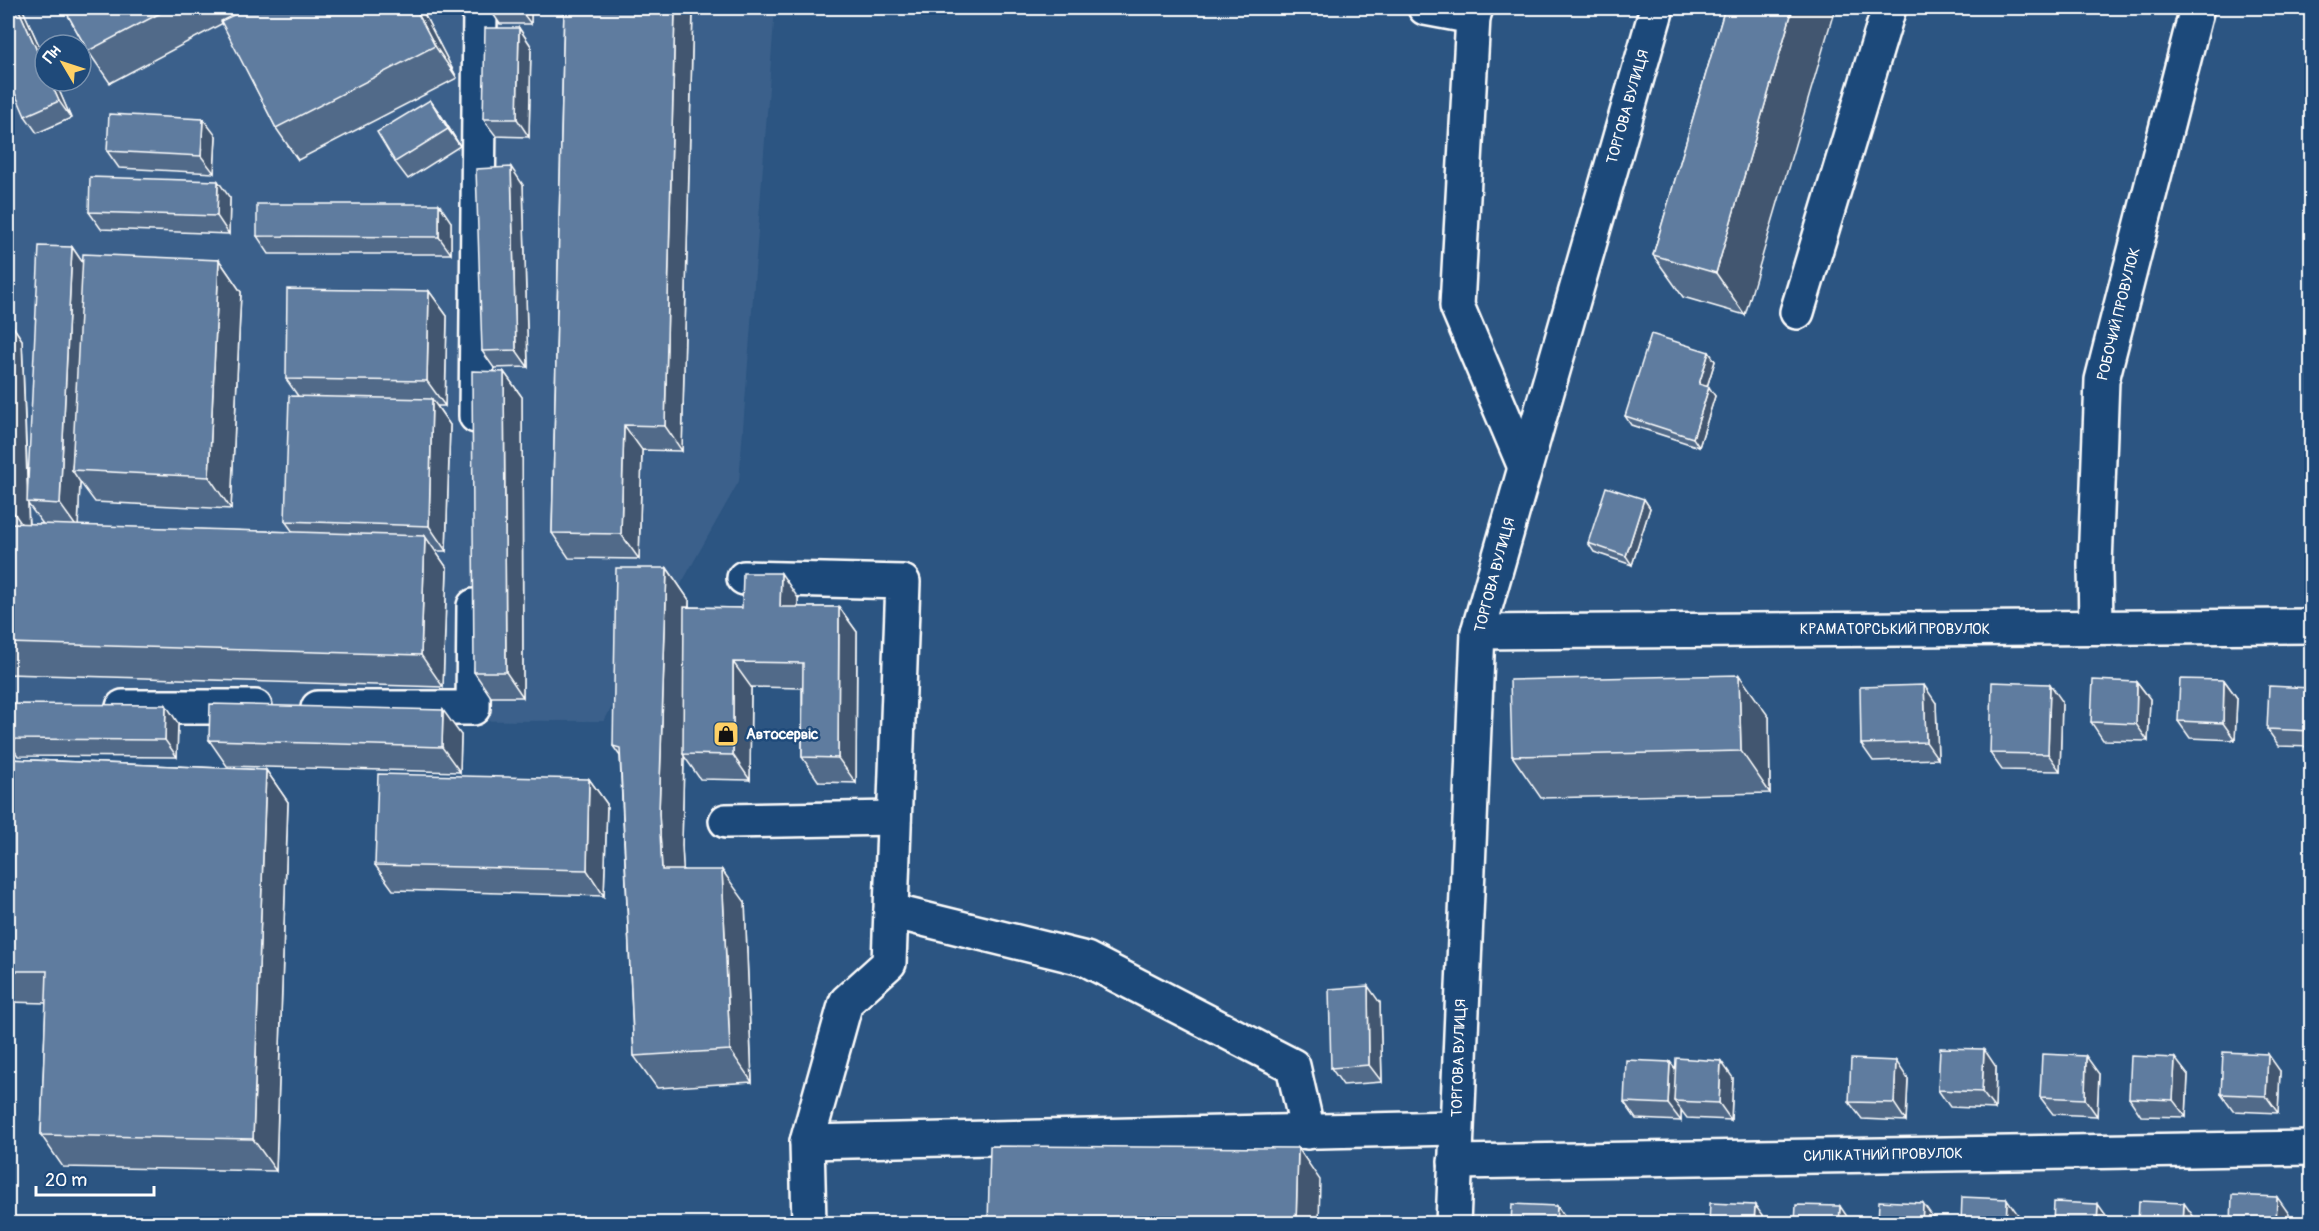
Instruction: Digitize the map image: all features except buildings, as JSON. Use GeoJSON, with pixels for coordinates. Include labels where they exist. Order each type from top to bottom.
{"type":"FeatureCollection","features":[{"type":"Feature","properties":{"kind":"street"},"geometry":{"type":"LineString","coordinates":[[476,447],[480,8]]}},
{"type":"Feature","properties":{"kind":"street"},"geometry":{"type":"LineString","coordinates":[[1425,8],[1475,12],[1457,306],[1525,467]]}},
{"type":"Feature","properties":{"kind":"street","name":"ТОРГОВА ВУЛИЦЯ"},"geometry":{"type":"LineString","coordinates":[[1453,1224],[1478,632],[1657,8]]}},
{"type":"Feature","properties":{"kind":"street"},"geometry":{"type":"LineString","coordinates":[[1797,312],[1889,8]]}},
{"type":"Feature","properties":{"kind":"street","name":"РОБОЧИЙ ПРОВУЛОК"},"geometry":{"type":"LineString","coordinates":[[2096,627],[2095,565],[2102,380],[2198,8]]}},
{"type":"Feature","properties":{"kind":"street"},"geometry":{"type":"LineString","coordinates":[[91,707],[473,708],[474,578]]}},
{"type":"Feature","properties":{"kind":"street"},"geometry":{"type":"LineString","coordinates":[[744,578],[903,582],[889,963],[846,1002],[807,1142],[809,1224]]}},
{"type":"Feature","properties":{"kind":"street","name":"КРАМАТОРСЬКИЙ ПРОВУЛОК"},"geometry":{"type":"LineString","coordinates":[[1478,632],[2312,626]]}},
{"type":"Feature","properties":{"kind":"street"},"geometry":{"type":"LineString","coordinates":[[726,821],[894,818]]}},
{"type":"Feature","properties":{"kind":"street"},"geometry":{"type":"LineString","coordinates":[[891,911],[1086,959],[1293,1066],[1308,1132]]}},
{"type":"Feature","properties":{"kind":"street"},"geometry":{"type":"LineString","coordinates":[[807,1142],[1456,1128]]}},
{"type":"Feature","properties":{"kind":"street","name":"СИЛІКАТНИЙ ПРОВУЛОК"},"geometry":{"type":"LineString","coordinates":[[1455,1162],[2312,1148]]}},
{"type":"Feature","properties":{"kind":"shaded area"},"geometry":{"type":"Polygon","coordinates":[[[8,8],[775,8],[739,481],[604,721],[8,719],[8,8]]]}},
{"type":"Feature","properties":{"kind":"place","name":"Автосервіс"},"geometry":{"type":"Point","coordinates":[726,734]}}]}
